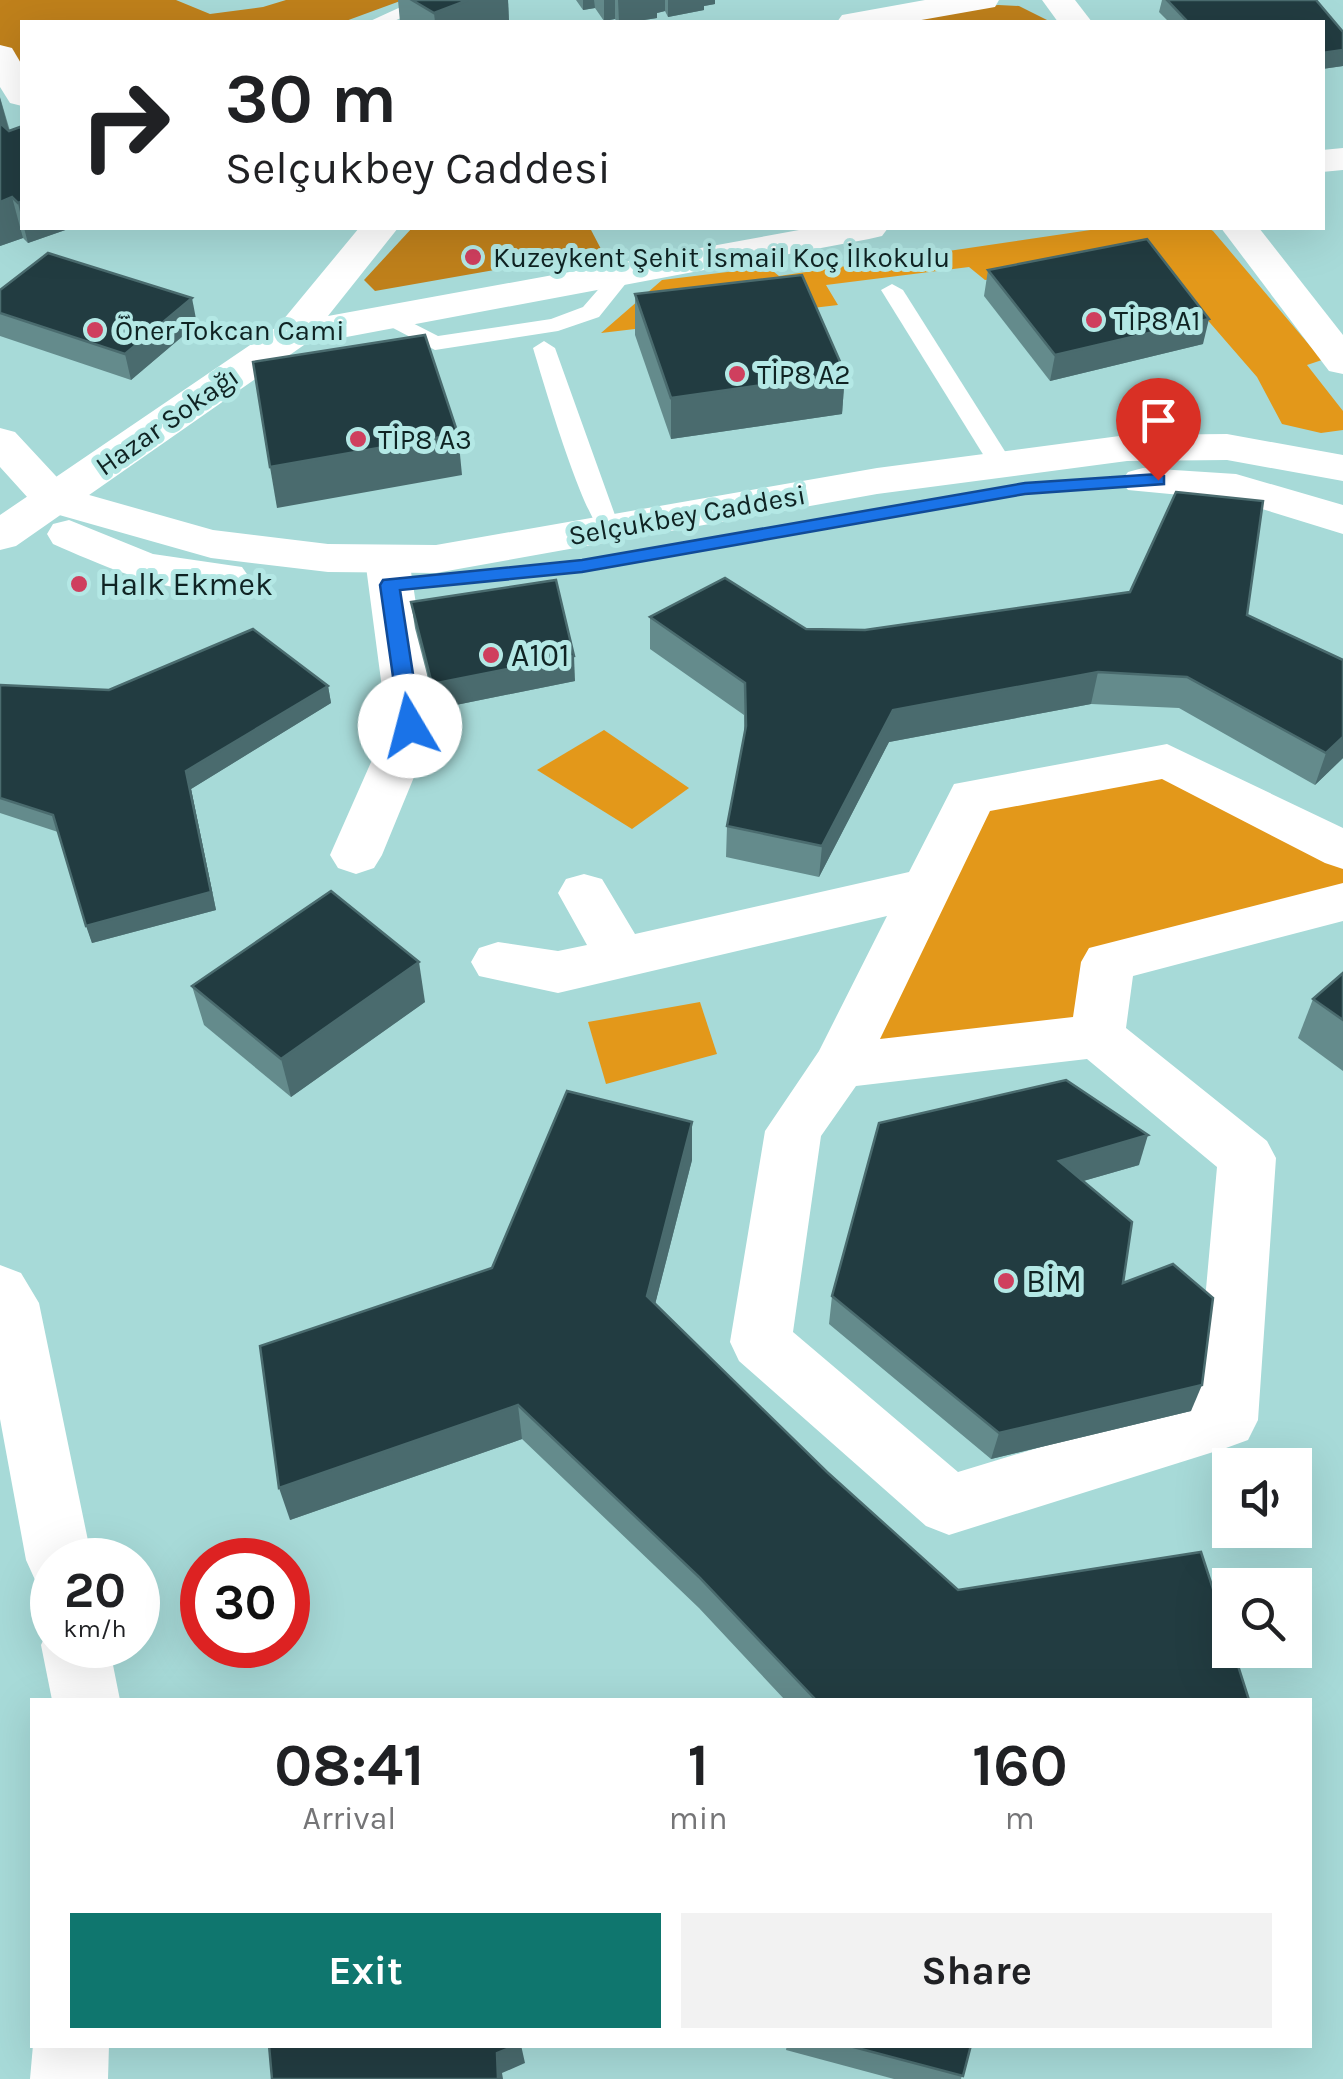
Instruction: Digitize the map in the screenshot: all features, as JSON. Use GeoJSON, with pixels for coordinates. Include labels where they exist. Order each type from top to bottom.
{"type":"FeatureCollection","features":[{"type":"Feature","properties":{"kind":"street"},"geometry":{"type":"LineString","coordinates":[[866,20],[983,0]]}},
{"type":"Feature","properties":{"kind":"street"},"geometry":{"type":"LineString","coordinates":[[1058,0],[1073,20]]}},
{"type":"Feature","properties":{"kind":"street"},"geometry":{"type":"LineString","coordinates":[[0,55],[20,92]]}},
{"type":"Feature","properties":{"kind":"street"},"geometry":{"type":"LineString","coordinates":[[292,335],[377,230]]}},
{"type":"Feature","properties":{"kind":"street","name":"Hazar Sokağı"},"geometry":{"type":"LineString","coordinates":[[20,512],[292,335],[858,230]]}},
{"type":"Feature","properties":{"kind":"street"},"geometry":{"type":"LineString","coordinates":[[1242,230],[1343,362]]}},
{"type":"Feature","properties":{"kind":"street","name":"Selçukbey Caddesi"},"geometry":{"type":"LineString","coordinates":[[0,442],[20,512],[146,567],[329,590],[436,559],[608,528],[876,481],[1127,448],[1227,447],[1343,468]]}},
{"type":"Feature","properties":{"kind":"street","name":"Selçukbey Caddesi"},"geometry":{"type":"LineString","coordinates":[[388,572],[582,566],[1025,488],[1158,480],[1236,487],[1343,520]]}},
{"type":"Feature","properties":{"kind":"street"},"geometry":{"type":"LineString","coordinates":[[356,855],[410,726],[388,572]]}},
{"type":"Feature","properties":{"kind":"street"},"geometry":{"type":"LineString","coordinates":[[839,1066],[1097,1036],[1246,1158],[1226,1420],[948,1505],[761,1342],[794,1131],[839,1066],[972,798],[1167,761],[1343,850]]}},
{"type":"Feature","properties":{"kind":"street"},"geometry":{"type":"LineString","coordinates":[[498,962],[558,972],[929,887]]}},
{"type":"Feature","properties":{"kind":"street"},"geometry":{"type":"LineString","coordinates":[[584,893],[622,958]]}},
{"type":"Feature","properties":{"kind":"street"},"geometry":{"type":"LineString","coordinates":[[1097,1036],[1108,962],[1343,902]]}},
{"type":"Feature","properties":{"kind":"street"},"geometry":{"type":"LineString","coordinates":[[0,1291],[9,1304],[55,1538]]}},
{"type":"Feature","properties":{"kind":"street"},"geometry":{"type":"LineString","coordinates":[[80,1668],[86,1698]]}},
{"type":"Feature","properties":{"kind":"street"},"geometry":{"type":"LineString","coordinates":[[69,2079],[70,2048]]}},
{"type":"Feature","properties":{"kind":"lane"},"geometry":{"type":"LineString","coordinates":[[383,20],[432,0]]}},
{"type":"Feature","properties":{"kind":"lane"},"geometry":{"type":"LineString","coordinates":[[383,317],[434,343],[549,332],[591,312],[624,272]]}},
{"type":"Feature","properties":{"kind":"lane"},"geometry":{"type":"LineString","coordinates":[[892,290],[1000,464]]}},
{"type":"Feature","properties":{"kind":"lane"},"geometry":{"type":"LineString","coordinates":[[549,332],[577,450],[608,528]]}},
{"type":"Feature","properties":{"kind":"shaded area"},"geometry":{"type":"Polygon","coordinates":[[[0,0],[176,0],[210,14],[286,0],[403,0],[348,20],[20,20],[20,92],[0,55],[0,0]]]}},
{"type":"Feature","properties":{"kind":"shaded area"},"geometry":{"type":"Polygon","coordinates":[[[998,5],[1019,6],[1047,20],[911,20],[998,5]]]}},
{"type":"Feature","properties":{"kind":"shaded area","name":"Kuzeykent Şehit İsmail Koç İlkokulu"},"geometry":{"type":"Polygon","coordinates":[[[410,230],[591,230],[602,251],[375,291],[364,280],[410,230]]]}},
{"type":"Feature","properties":{"kind":"shaded area"},"geometry":{"type":"Polygon","coordinates":[[[1090,230],[1211,230],[1322,360],[1307,365],[1343,411],[1343,430],[1321,433],[1282,424],[1257,377],[1158,263],[985,280],[969,267],[826,285],[838,305],[601,333],[662,280],[768,267],[779,276],[1090,230]]]}},
{"type":"Feature","properties":{"kind":"shaded area"},"geometry":{"type":"Polygon","coordinates":[[[604,730],[689,788],[632,829],[537,770],[604,730]]]}},
{"type":"Feature","properties":{"kind":"shaded area"},"geometry":{"type":"Polygon","coordinates":[[[1167,761],[1343,850],[1343,902],[1108,962],[1097,1036],[839,1066],[972,797],[1167,761]]]}},
{"type":"Feature","properties":{"kind":"shaded area"},"geometry":{"type":"Polygon","coordinates":[[[700,1002],[717,1054],[606,1084],[588,1022],[700,1002]]]}},
{"type":"Feature","properties":{"kind":"building"},"geometry":{"type":"Polygon","coordinates":[[[412,0],[468,0],[434,13],[412,0]]]}},
{"type":"Feature","properties":{"kind":"building"},"geometry":{"type":"Polygon","coordinates":[[[1167,0],[1316,0],[1343,32],[1343,50],[1325,53],[1325,20],[1186,20],[1167,0]]]}},
{"type":"Feature","properties":{"kind":"building"},"geometry":{"type":"Polygon","coordinates":[[[0,123],[9,131],[20,127],[20,202],[12,197],[0,202],[0,123]]]}},
{"type":"Feature","properties":{"kind":"building","name":"TİP8 A1"},"geometry":{"type":"Polygon","coordinates":[[[1147,239],[1209,319],[1055,355],[988,270],[1147,239]]]}},
{"type":"Feature","properties":{"kind":"building"},"geometry":{"type":"Polygon","coordinates":[[[48,253],[192,298],[125,354],[0,313],[0,290],[48,253]]]}},
{"type":"Feature","properties":{"kind":"building"},"geometry":{"type":"Polygon","coordinates":[[[802,275],[845,373],[671,398],[635,294],[802,275]]]}},
{"type":"Feature","properties":{"kind":"building"},"geometry":{"type":"Polygon","coordinates":[[[425,335],[458,434],[270,467],[253,362],[425,335]]]}},
{"type":"Feature","properties":{"kind":"building"},"geometry":{"type":"Polygon","coordinates":[[[1176,492],[1263,501],[1247,615],[1343,660],[1343,737],[1326,753],[1187,677],[1098,672],[893,710],[822,846],[727,826],[746,726],[745,683],[650,617],[725,578],[806,629],[865,630],[1130,592],[1176,492]]]}},
{"type":"Feature","properties":{"kind":"building"},"geometry":{"type":"Polygon","coordinates":[[[556,580],[574,656],[432,684],[411,602],[556,580]]]}},
{"type":"Feature","properties":{"kind":"building"},"geometry":{"type":"Polygon","coordinates":[[[253,629],[328,686],[186,771],[211,892],[86,926],[53,815],[0,798],[0,685],[109,690],[253,629]]]}},
{"type":"Feature","properties":{"kind":"building"},"geometry":{"type":"Polygon","coordinates":[[[331,891],[419,962],[281,1059],[192,986],[331,891]]]}},
{"type":"Feature","properties":{"kind":"building"},"geometry":{"type":"Polygon","coordinates":[[[1343,973],[1343,1020],[1313,999],[1343,973]]]}},
{"type":"Feature","properties":{"kind":"building"},"geometry":{"type":"Polygon","coordinates":[[[1066,1080],[1148,1135],[1059,1161],[1132,1222],[1123,1283],[1173,1264],[1213,1298],[1202,1385],[999,1433],[832,1296],[879,1123],[1066,1080]]]}},
{"type":"Feature","properties":{"kind":"building"},"geometry":{"type":"Polygon","coordinates":[[[567,1091],[692,1122],[647,1296],[827,1472],[958,1590],[1201,1552],[1212,1586],[1212,1668],[1239,1668],[1248,1698],[814,1698],[699,1577],[518,1405],[279,1488],[260,1346],[492,1268],[567,1091]]]}},
{"type":"Feature","properties":{"kind":"building"},"geometry":{"type":"Polygon","coordinates":[[[269,2048],[510,2048],[497,2053],[498,2079],[272,2079],[269,2048]]]}},
{"type":"Feature","properties":{"kind":"building"},"geometry":{"type":"Polygon","coordinates":[[[857,2048],[970,2048],[963,2076],[857,2048]]]}},
{"type":"Feature","properties":{"kind":"place","name":"Kuzeykent Şehit İsmail Koç İlkokulu"},"geometry":{"type":"Point","coordinates":[473,257]}},
{"type":"Feature","properties":{"kind":"place","name":"TİP8 A1"},"geometry":{"type":"Point","coordinates":[1094,320]}},
{"type":"Feature","properties":{"kind":"place","name":"Öner Tokcan Cami"},"geometry":{"type":"Point","coordinates":[95,330]}},
{"type":"Feature","properties":{"kind":"place","name":"TİP8 A2"},"geometry":{"type":"Point","coordinates":[737,374]}},
{"type":"Feature","properties":{"kind":"place","name":"TİP8 A3"},"geometry":{"type":"Point","coordinates":[358,439]}},
{"type":"Feature","properties":{"kind":"place","name":"Halk Ekmek"},"geometry":{"type":"Point","coordinates":[79,584]}},
{"type":"Feature","properties":{"kind":"place","name":"A101"},"geometry":{"type":"Point","coordinates":[491,655]}},
{"type":"Feature","properties":{"kind":"place","name":"BİM"},"geometry":{"type":"Point","coordinates":[1006,1281]}},
{"type":"Feature","properties":{"kind":"route"},"geometry":{"type":"LineString","coordinates":[[410,726],[390,585],[582,566],[1025,488],[1158,480]]}}]}
